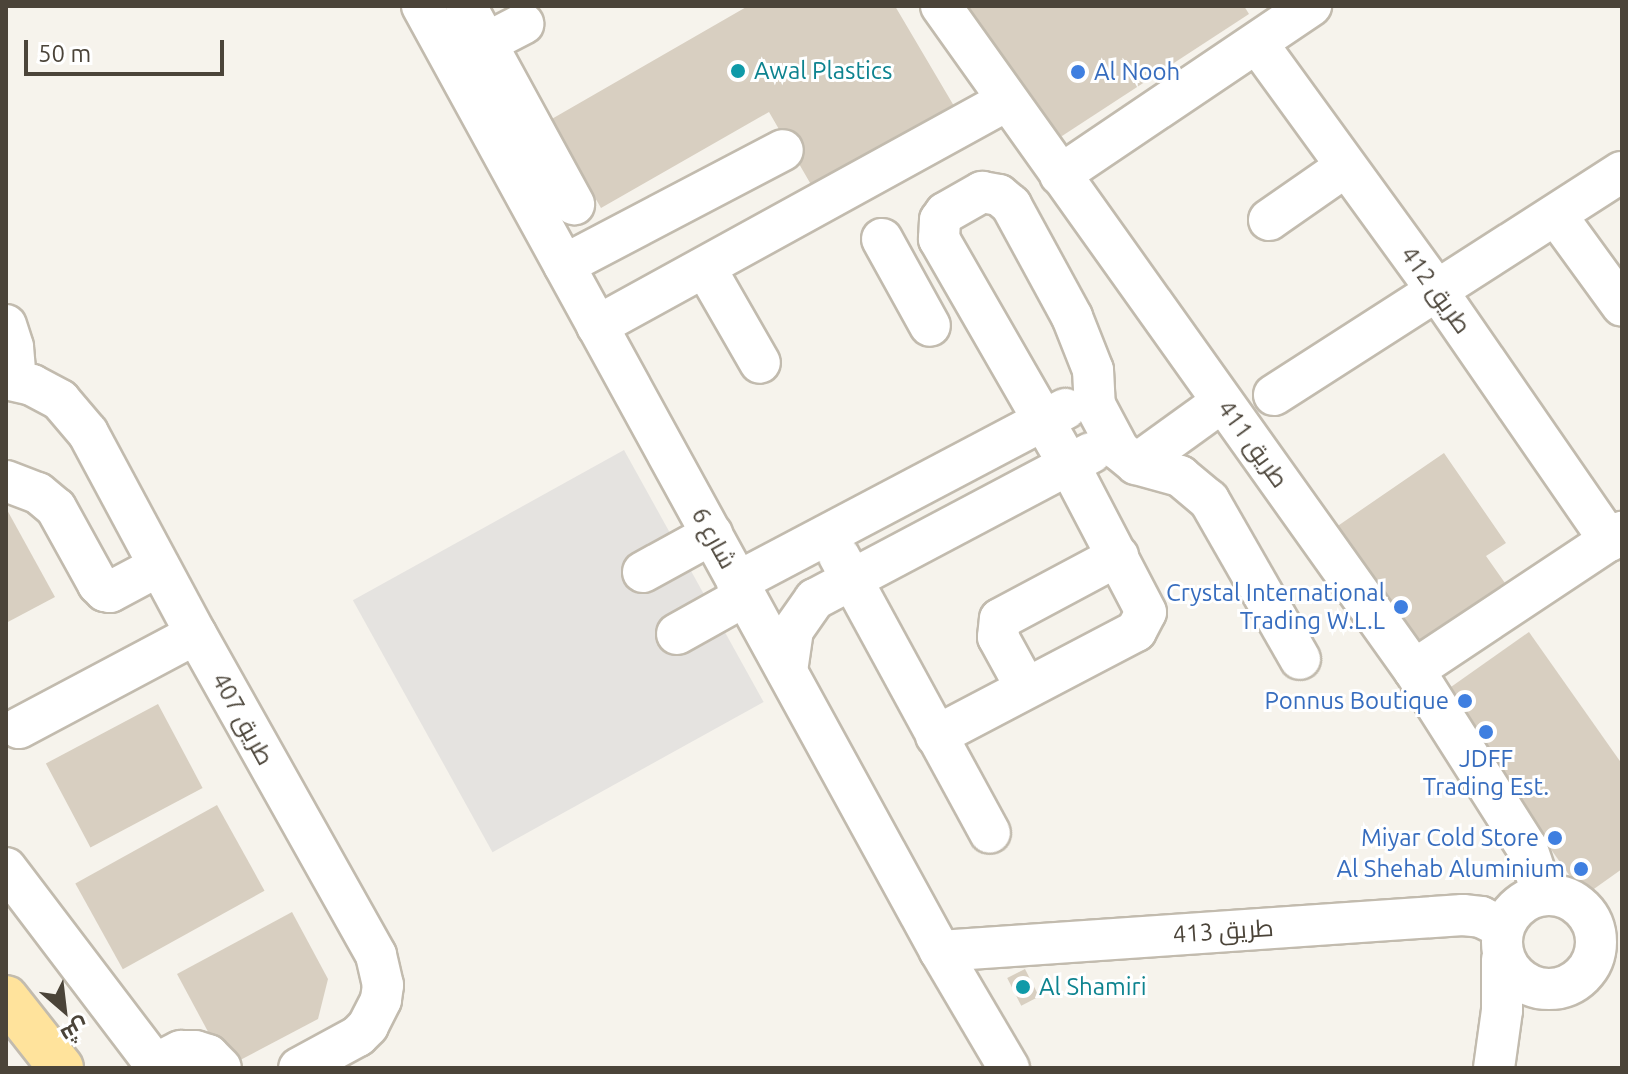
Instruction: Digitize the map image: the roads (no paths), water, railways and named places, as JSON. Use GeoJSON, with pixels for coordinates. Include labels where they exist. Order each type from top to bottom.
{"type":"FeatureCollection","features":[{"type":"Feature","properties":{"kind":"main road"},"geometry":{"type":"LineString","coordinates":[[6,998],[61,1068]]}},
{"type":"Feature","properties":{"kind":"street","name":"شارع 6"},"geometry":{"type":"LineString","coordinates":[[422,6],[469,51],[564,265],[940,951],[1009,1068]]}},
{"type":"Feature","properties":{"kind":"street"},"geometry":{"type":"LineString","coordinates":[[466,6],[469,51],[574,204]]}},
{"type":"Feature","properties":{"kind":"street","name":"طريق 411"},"geometry":{"type":"LineString","coordinates":[[941,6],[1414,670],[1527,848],[1543,895]]}},
{"type":"Feature","properties":{"kind":"street"},"geometry":{"type":"LineString","coordinates":[[1060,175],[1311,6]]}},
{"type":"Feature","properties":{"kind":"street"},"geometry":{"type":"LineString","coordinates":[[469,51],[523,24]]}},
{"type":"Feature","properties":{"kind":"street","name":"طريق 412"},"geometry":{"type":"LineString","coordinates":[[1257,43],[1616,536],[1414,670]]}},
{"type":"Feature","properties":{"kind":"street"},"geometry":{"type":"LineString","coordinates":[[597,326],[706,269],[1007,101]]}},
{"type":"Feature","properties":{"kind":"street"},"geometry":{"type":"LineString","coordinates":[[564,265],[783,150]]}},
{"type":"Feature","properties":{"kind":"street"},"geometry":{"type":"LineString","coordinates":[[1269,220],[1345,167]]}},
{"type":"Feature","properties":{"kind":"street"},"geometry":{"type":"LineString","coordinates":[[1274,395],[1622,172]]}},
{"type":"Feature","properties":{"kind":"street"},"geometry":{"type":"LineString","coordinates":[[936,736],[1141,626],[1146,612],[1069,465],[949,256],[938,230],[945,213],[982,192],[1006,199],[1083,340],[1093,370],[1093,395],[1125,453],[1180,476],[1209,500],[1300,659]]}},
{"type":"Feature","properties":{"kind":"street"},"geometry":{"type":"LineString","coordinates":[[1556,215],[1622,306]]}},
{"type":"Feature","properties":{"kind":"street"},"geometry":{"type":"LineString","coordinates":[[882,239],[930,326]]}},
{"type":"Feature","properties":{"kind":"street"},"geometry":{"type":"LineString","coordinates":[[905,281],[949,256]]}},
{"type":"Feature","properties":{"kind":"street"},"geometry":{"type":"LineString","coordinates":[[706,269],[760,363]]}},
{"type":"Feature","properties":{"kind":"street"},"geometry":{"type":"LineString","coordinates":[[6,325],[13,347],[11,379]]}},
{"type":"Feature","properties":{"kind":"street","name":"طريق 407"},"geometry":{"type":"LineString","coordinates":[[11,379],[60,400],[88,433],[381,969],[381,1000],[368,1026],[358,1036],[299,1068]]}},
{"type":"Feature","properties":{"kind":"street"},"geometry":{"type":"LineString","coordinates":[[677,634],[741,589],[828,535],[1093,395]]}},
{"type":"Feature","properties":{"kind":"street"},"geometry":{"type":"LineString","coordinates":[[787,671],[793,630],[815,599],[1069,465],[1125,453],[1222,402]]}},
{"type":"Feature","properties":{"kind":"street"},"geometry":{"type":"LineString","coordinates":[[47,498],[105,464]]}},
{"type":"Feature","properties":{"kind":"street"},"geometry":{"type":"LineString","coordinates":[[6,481],[47,498],[62,517],[101,588],[110,592],[159,566]]}},
{"type":"Feature","properties":{"kind":"street"},"geometry":{"type":"LineString","coordinates":[[643,572],[712,534]]}},
{"type":"Feature","properties":{"kind":"street"},"geometry":{"type":"LineString","coordinates":[[828,535],[990,833]]}},
{"type":"Feature","properties":{"kind":"street"},"geometry":{"type":"LineString","coordinates":[[1026,688],[998,637],[1000,619],[1118,556]]}},
{"type":"Feature","properties":{"kind":"street"},"geometry":{"type":"LineString","coordinates":[[19,728],[196,634]]}},
{"type":"Feature","properties":{"kind":"street"},"geometry":{"type":"LineString","coordinates":[[6,868],[156,1066],[181,1051],[195,1051],[208,1055],[221,1068]]}},
{"type":"Feature","properties":{"kind":"street"},"geometry":{"type":"LineString","coordinates":[[1494,1066],[1502,1010],[1503,943],[1514,910],[1543,895],[1570,900],[1582,907],[1600,952]]}},
{"type":"Feature","properties":{"kind":"street","name":"طريق 413"},"geometry":{"type":"LineString","coordinates":[[940,951],[1463,915],[1481,917],[1503,943]]}},
{"type":"Feature","properties":{"kind":"street"},"geometry":{"type":"LineString","coordinates":[[1503,943],[1524,982],[1538,988],[1600,952]]}},
{"type":"Feature","properties":{"kind":"street"},"geometry":{"type":"LineString","coordinates":[[1494,1066],[1527,1021],[1600,952]]}},
{"type":"Feature","properties":{"kind":"place","name":"Awal Plastics"},"geometry":{"type":"Point","coordinates":[738,71]}},
{"type":"Feature","properties":{"kind":"place","name":"Al Nooh"},"geometry":{"type":"Point","coordinates":[1078,72]}},
{"type":"Feature","properties":{"kind":"place","name":"Crystal International Trading W.L.L"},"geometry":{"type":"Point","coordinates":[1401,607]}},
{"type":"Feature","properties":{"kind":"place","name":"Ponnus Boutique"},"geometry":{"type":"Point","coordinates":[1465,701]}},
{"type":"Feature","properties":{"kind":"place","name":"JDFF Trading Est."},"geometry":{"type":"Point","coordinates":[1486,732]}},
{"type":"Feature","properties":{"kind":"place","name":"Miyar Cold Store"},"geometry":{"type":"Point","coordinates":[1555,838]}},
{"type":"Feature","properties":{"kind":"place","name":"Al Shehab Aluminium"},"geometry":{"type":"Point","coordinates":[1581,869]}},
{"type":"Feature","properties":{"kind":"place","name":"Al Shamiri"},"geometry":{"type":"Point","coordinates":[1023,987]}}]}
